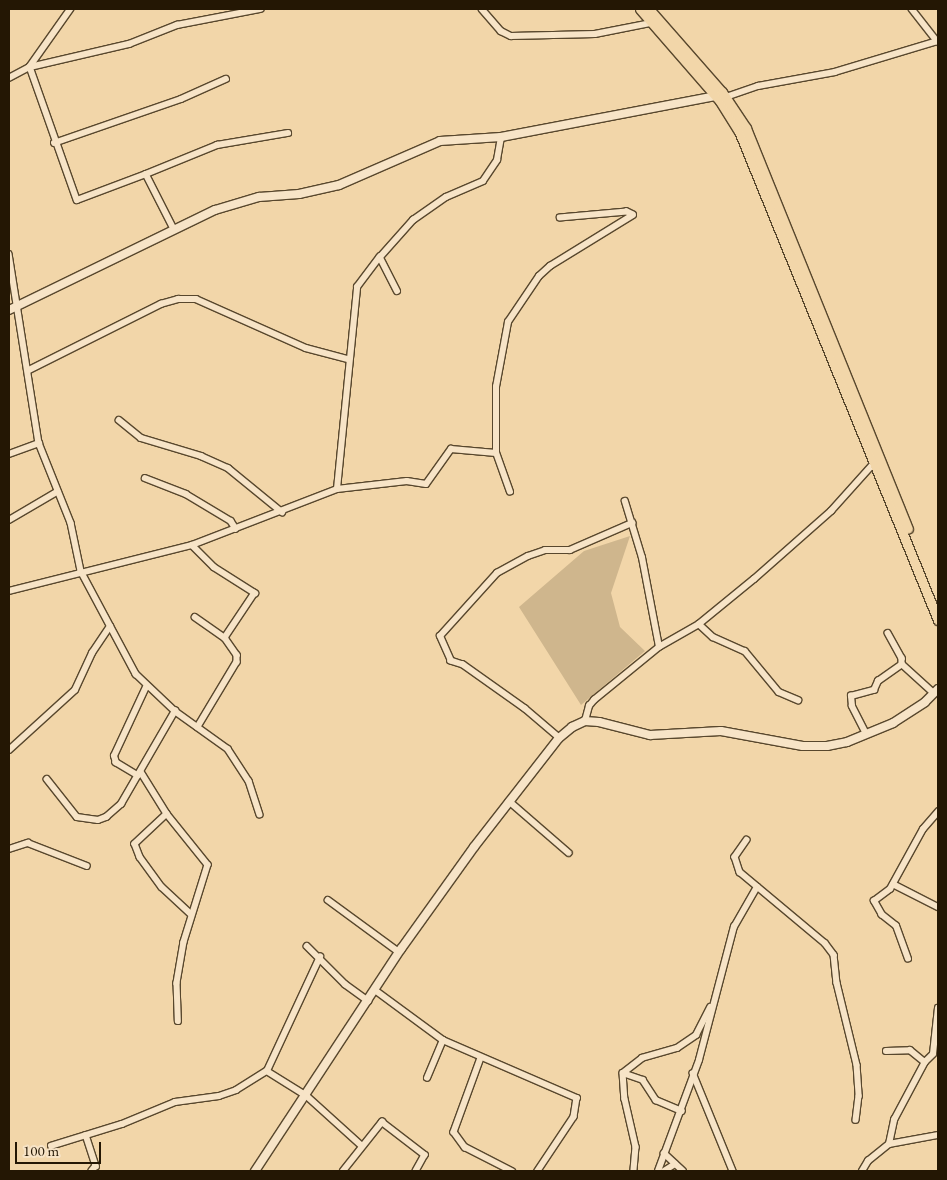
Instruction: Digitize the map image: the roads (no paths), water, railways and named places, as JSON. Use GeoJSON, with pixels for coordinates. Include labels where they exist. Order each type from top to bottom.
{"type":"FeatureCollection","features":[{"type":"Feature","properties":{"kind":"main road"},"geometry":{"type":"LineString","coordinates":[[640,9],[715,96],[739,131],[771,204],[938,620]]}},
{"type":"Feature","properties":{"kind":"main road"},"geometry":{"type":"LineString","coordinates":[[650,9],[726,97],[746,128],[778,202],[938,608]]}},
{"type":"Feature","properties":{"kind":"street"},"geometry":{"type":"LineString","coordinates":[[30,67],[71,9]]}},
{"type":"Feature","properties":{"kind":"street"},"geometry":{"type":"LineString","coordinates":[[9,78],[30,67],[129,44],[177,25],[260,9]]}},
{"type":"Feature","properties":{"kind":"street"},"geometry":{"type":"LineString","coordinates":[[482,9],[501,31],[511,36],[596,34],[651,24]]}},
{"type":"Feature","properties":{"kind":"street"},"geometry":{"type":"LineString","coordinates":[[726,97],[758,86],[835,72],[938,41],[912,9]]}},
{"type":"Feature","properties":{"kind":"street"},"geometry":{"type":"LineString","coordinates":[[30,67],[54,143],[77,200],[217,145],[288,134]]}},
{"type":"Feature","properties":{"kind":"street"},"geometry":{"type":"LineString","coordinates":[[54,143],[181,99],[226,78]]}},
{"type":"Feature","properties":{"kind":"street"},"geometry":{"type":"LineString","coordinates":[[9,310],[215,210],[259,197],[299,194],[339,185],[440,141],[501,137],[715,96]]}},
{"type":"Feature","properties":{"kind":"street"},"geometry":{"type":"LineString","coordinates":[[337,489],[348,359],[357,287],[380,257],[413,220],[446,197],[483,181],[497,160],[501,137]]}},
{"type":"Feature","properties":{"kind":"street"},"geometry":{"type":"LineString","coordinates":[[146,174],[174,229]]}},
{"type":"Feature","properties":{"kind":"street"},"geometry":{"type":"LineString","coordinates":[[510,492],[496,453],[496,387],[508,322],[539,276],[550,266],[634,215],[627,212],[560,218]]}},
{"type":"Feature","properties":{"kind":"street"},"geometry":{"type":"LineString","coordinates":[[9,254],[19,306],[39,442],[57,492],[71,523],[82,571],[110,626],[146,687],[175,711],[228,749],[249,781],[260,814]]}},
{"type":"Feature","properties":{"kind":"street"},"geometry":{"type":"LineString","coordinates":[[380,257],[397,291]]}},
{"type":"Feature","properties":{"kind":"street"},"geometry":{"type":"LineString","coordinates":[[29,370],[161,304],[178,299],[196,299],[306,348],[348,359]]}},
{"type":"Feature","properties":{"kind":"street"},"geometry":{"type":"LineString","coordinates":[[119,420],[141,438],[228,468],[282,512]]}},
{"type":"Feature","properties":{"kind":"street"},"geometry":{"type":"LineString","coordinates":[[9,454],[39,442]]}},
{"type":"Feature","properties":{"kind":"street"},"geometry":{"type":"LineString","coordinates":[[9,591],[192,544],[236,530],[337,489],[407,481],[426,484],[451,449],[496,453]]}},
{"type":"Feature","properties":{"kind":"street"},"geometry":{"type":"LineString","coordinates":[[255,1171],[307,1096],[399,952],[509,801],[559,738],[585,721],[589,706],[594,700],[659,647],[699,624],[831,511],[874,463]]}},
{"type":"Feature","properties":{"kind":"street"},"geometry":{"type":"LineString","coordinates":[[145,478],[186,494],[230,521],[236,530]]}},
{"type":"Feature","properties":{"kind":"street"},"geometry":{"type":"LineString","coordinates":[[9,520],[57,492]]}},
{"type":"Feature","properties":{"kind":"street"},"geometry":{"type":"LineString","coordinates":[[625,502],[632,523],[659,647]]}},
{"type":"Feature","properties":{"kind":"street"},"geometry":{"type":"LineString","coordinates":[[559,738],[525,708],[463,665],[451,661],[440,636],[497,572],[537,553],[570,550],[632,523]]}},
{"type":"Feature","properties":{"kind":"street"},"geometry":{"type":"LineString","coordinates":[[192,544],[214,567],[255,593],[225,638]]}},
{"type":"Feature","properties":{"kind":"street"},"geometry":{"type":"LineString","coordinates":[[195,617],[225,638],[237,655],[237,662],[198,727]]}},
{"type":"Feature","properties":{"kind":"street"},"geometry":{"type":"LineString","coordinates":[[699,624],[713,637],[744,651],[779,692],[798,700]]}},
{"type":"Feature","properties":{"kind":"street"},"geometry":{"type":"LineString","coordinates":[[9,750],[75,690],[92,653],[110,626]]}},
{"type":"Feature","properties":{"kind":"street"},"geometry":{"type":"LineString","coordinates":[[888,633],[902,658],[902,664]]}},
{"type":"Feature","properties":{"kind":"street"},"geometry":{"type":"LineString","coordinates":[[585,721],[650,735],[721,731],[803,746],[828,746],[866,734],[909,715],[937,692],[902,664]]}},
{"type":"Feature","properties":{"kind":"street"},"geometry":{"type":"LineString","coordinates":[[866,734],[852,706],[852,696],[874,690],[878,681],[902,664]]}},
{"type":"Feature","properties":{"kind":"street"},"geometry":{"type":"LineString","coordinates":[[146,687],[114,756],[116,763],[139,774],[167,814],[208,865],[191,914],[177,983],[178,1021]]}},
{"type":"Feature","properties":{"kind":"street"},"geometry":{"type":"LineString","coordinates":[[47,779],[77,817],[98,820],[106,818],[121,804],[175,711]]}},
{"type":"Feature","properties":{"kind":"street"},"geometry":{"type":"LineString","coordinates":[[509,801],[568,853]]}},
{"type":"Feature","properties":{"kind":"street"},"geometry":{"type":"LineString","coordinates":[[908,959],[896,926],[882,915],[874,901],[893,884],[923,829],[938,812]]}},
{"type":"Feature","properties":{"kind":"street"},"geometry":{"type":"LineString","coordinates":[[167,814],[135,844],[140,857],[162,887],[191,914]]}},
{"type":"Feature","properties":{"kind":"street"},"geometry":{"type":"LineString","coordinates":[[747,840],[735,857],[735,864],[757,887],[825,943],[834,955],[837,983],[856,1065],[859,1096],[856,1120]]}},
{"type":"Feature","properties":{"kind":"street"},"geometry":{"type":"LineString","coordinates":[[9,848],[28,842],[87,866]]}},
{"type":"Feature","properties":{"kind":"street"},"geometry":{"type":"LineString","coordinates":[[893,884],[938,907]]}},
{"type":"Feature","properties":{"kind":"street"},"geometry":{"type":"LineString","coordinates":[[658,1171],[682,1111],[694,1073],[734,927],[757,887]]}},
{"type":"Feature","properties":{"kind":"street"},"geometry":{"type":"LineString","coordinates":[[328,900],[399,952]]}},
{"type":"Feature","properties":{"kind":"street"},"geometry":{"type":"LineString","coordinates":[[308,946],[320,956],[345,984],[368,1001]]}},
{"type":"Feature","properties":{"kind":"street"},"geometry":{"type":"LineString","coordinates":[[50,1146],[86,1135],[175,1102],[236,1090],[267,1071],[320,956]]}},
{"type":"Feature","properties":{"kind":"street"},"geometry":{"type":"LineString","coordinates":[[375,990],[443,1040],[577,1098],[574,1117],[538,1171]]}},
{"type":"Feature","properties":{"kind":"street"},"geometry":{"type":"LineString","coordinates":[[624,1073],[642,1058],[677,1048],[696,1035],[717,990]]}},
{"type":"Feature","properties":{"kind":"street"},"geometry":{"type":"LineString","coordinates":[[889,1144],[894,1120],[936,1042],[935,1021],[938,1008]]}},
{"type":"Feature","properties":{"kind":"street"},"geometry":{"type":"LineString","coordinates":[[427,1078],[443,1040]]}},
{"type":"Feature","properties":{"kind":"street"},"geometry":{"type":"LineString","coordinates":[[886,1051],[910,1050],[925,1062]]}},
{"type":"Feature","properties":{"kind":"street"},"geometry":{"type":"LineString","coordinates":[[481,1058],[454,1132],[465,1148],[512,1171]]}},
{"type":"Feature","properties":{"kind":"street"},"geometry":{"type":"LineString","coordinates":[[267,1071],[307,1096],[361,1146]]}},
{"type":"Feature","properties":{"kind":"street"},"geometry":{"type":"LineString","coordinates":[[624,1073],[643,1080],[662,1104],[682,1111]]}},
{"type":"Feature","properties":{"kind":"street"},"geometry":{"type":"LineString","coordinates":[[624,1073],[625,1100],[636,1147],[634,1171]]}},
{"type":"Feature","properties":{"kind":"street"},"geometry":{"type":"LineString","coordinates":[[694,1073],[733,1171]]}},
{"type":"Feature","properties":{"kind":"street"},"geometry":{"type":"LineString","coordinates":[[343,1171],[379,1124],[386,1124],[425,1155],[416,1171]]}},
{"type":"Feature","properties":{"kind":"street"},"geometry":{"type":"LineString","coordinates":[[86,1135],[96,1166],[92,1171]]}},
{"type":"Feature","properties":{"kind":"street"},"geometry":{"type":"LineString","coordinates":[[862,1171],[868,1161],[889,1144],[938,1135]]}},
{"type":"Feature","properties":{"kind":"street"},"geometry":{"type":"LineString","coordinates":[[664,1153],[683,1171]]}},
{"type":"Feature","properties":{"kind":"street"},"geometry":{"type":"LineString","coordinates":[[664,1171],[675,1164]]}}]}
